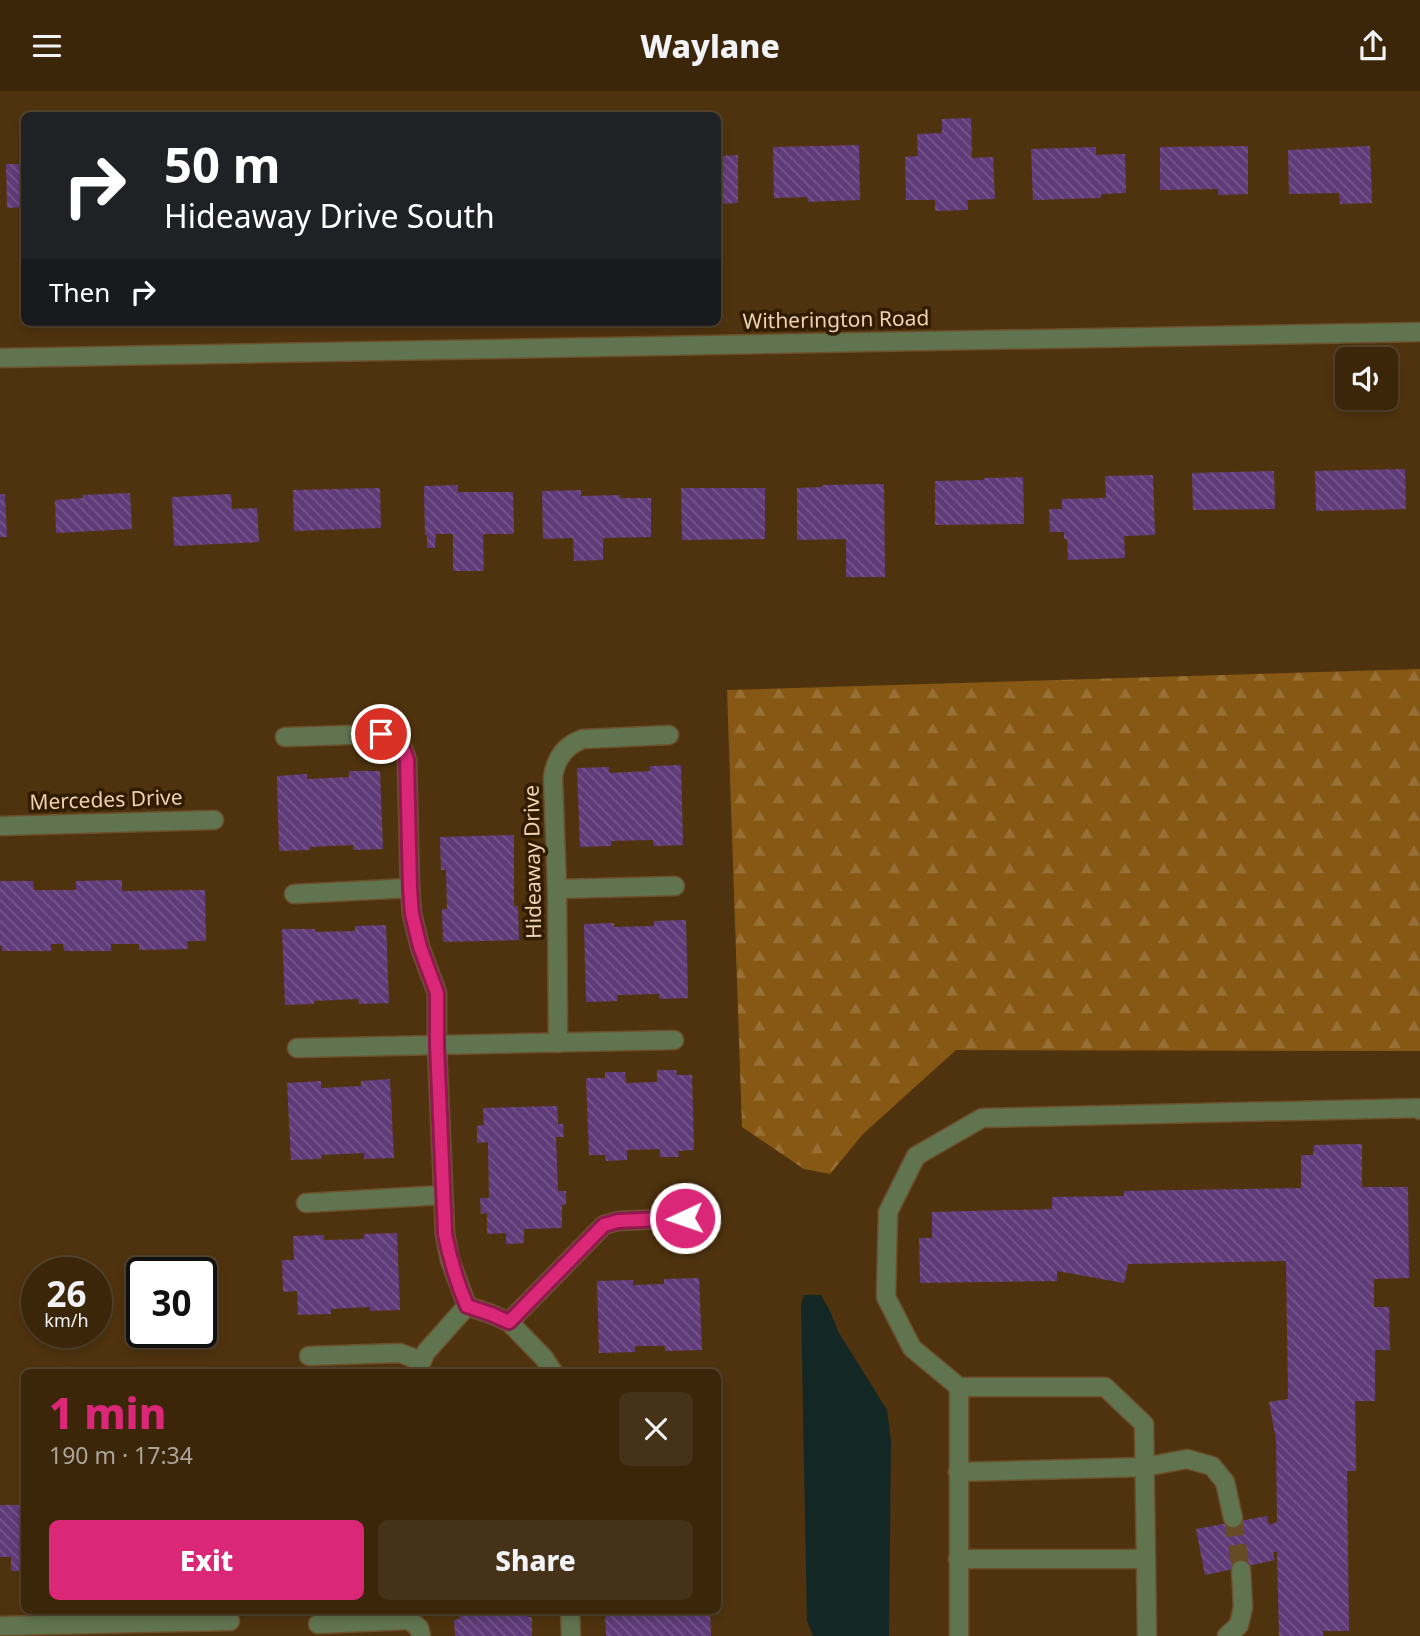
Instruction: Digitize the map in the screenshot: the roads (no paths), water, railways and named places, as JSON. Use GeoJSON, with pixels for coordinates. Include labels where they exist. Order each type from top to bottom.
{"type":"FeatureCollection","features":[{"type":"Feature","properties":{"kind":"street","name":"Witherington Road"},"geometry":{"type":"LineString","coordinates":[[0,358],[1420,333]]}},
{"type":"Feature","properties":{"kind":"street"},"geometry":{"type":"LineString","coordinates":[[285,737],[381,734],[395,739],[404,751],[407,760],[412,914],[420,947],[437,993],[443,1195],[445,1234],[450,1260],[467,1306],[509,1322],[551,1369]]}},
{"type":"Feature","properties":{"kind":"street","name":"Hideaway Drive"},"geometry":{"type":"LineString","coordinates":[[558,1042],[553,777],[555,764],[574,742],[590,738],[669,735]]}},
{"type":"Feature","properties":{"kind":"street","name":"Mercedes Drive"},"geometry":{"type":"LineString","coordinates":[[0,826],[214,820]]}},
{"type":"Feature","properties":{"kind":"street"},"geometry":{"type":"LineString","coordinates":[[557,889],[675,886]]}},
{"type":"Feature","properties":{"kind":"street"},"geometry":{"type":"LineString","coordinates":[[294,894],[410,888]]}},
{"type":"Feature","properties":{"kind":"street"},"geometry":{"type":"LineString","coordinates":[[297,1048],[674,1040]]}},
{"type":"Feature","properties":{"kind":"street"},"geometry":{"type":"LineString","coordinates":[[1147,1636],[1144,1424],[1105,1387],[959,1387],[912,1348],[886,1297],[888,1212],[916,1156],[982,1118],[1420,1110]]}},
{"type":"Feature","properties":{"kind":"street"},"geometry":{"type":"LineString","coordinates":[[306,1203],[443,1195]]}},
{"type":"Feature","properties":{"kind":"street"},"geometry":{"type":"LineString","coordinates":[[509,1322],[604,1225],[618,1221],[685,1218]]}},
{"type":"Feature","properties":{"kind":"street"},"geometry":{"type":"LineString","coordinates":[[309,1356],[400,1353],[419,1366],[426,1352],[467,1306]]}},
{"type":"Feature","properties":{"kind":"street"},"geometry":{"type":"LineString","coordinates":[[959,1387],[959,1636]]}},
{"type":"Feature","properties":{"kind":"street"},"geometry":{"type":"LineString","coordinates":[[958,1472],[1144,1467],[1187,1459],[1212,1466],[1225,1482],[1233,1518]]}},
{"type":"Feature","properties":{"kind":"street"},"geometry":{"type":"LineString","coordinates":[[958,1559],[1146,1559]]}},
{"type":"Feature","properties":{"kind":"street"},"geometry":{"type":"LineString","coordinates":[[1227,1636],[1239,1625],[1242,1607],[1241,1570]]}},
{"type":"Feature","properties":{"kind":"street"},"geometry":{"type":"LineString","coordinates":[[570,1614],[571,1636]]}},
{"type":"Feature","properties":{"kind":"street"},"geometry":{"type":"LineString","coordinates":[[318,1624],[409,1620],[419,1628],[421,1636]]}},
{"type":"Feature","properties":{"kind":"street"},"geometry":{"type":"LineString","coordinates":[[0,1626],[230,1621]]}},
{"type":"Feature","properties":{"kind":"water"},"geometry":{"type":"Polygon","coordinates":[[[804,1295],[821,1295],[839,1333],[887,1410],[891,1441],[889,1636],[813,1636],[807,1621],[801,1304],[804,1295]]]}},
{"type":"Feature","properties":{"kind":"tunnel"},"geometry":{"type":"LineString","coordinates":[[1233,1518],[1241,1570]]}}]}
